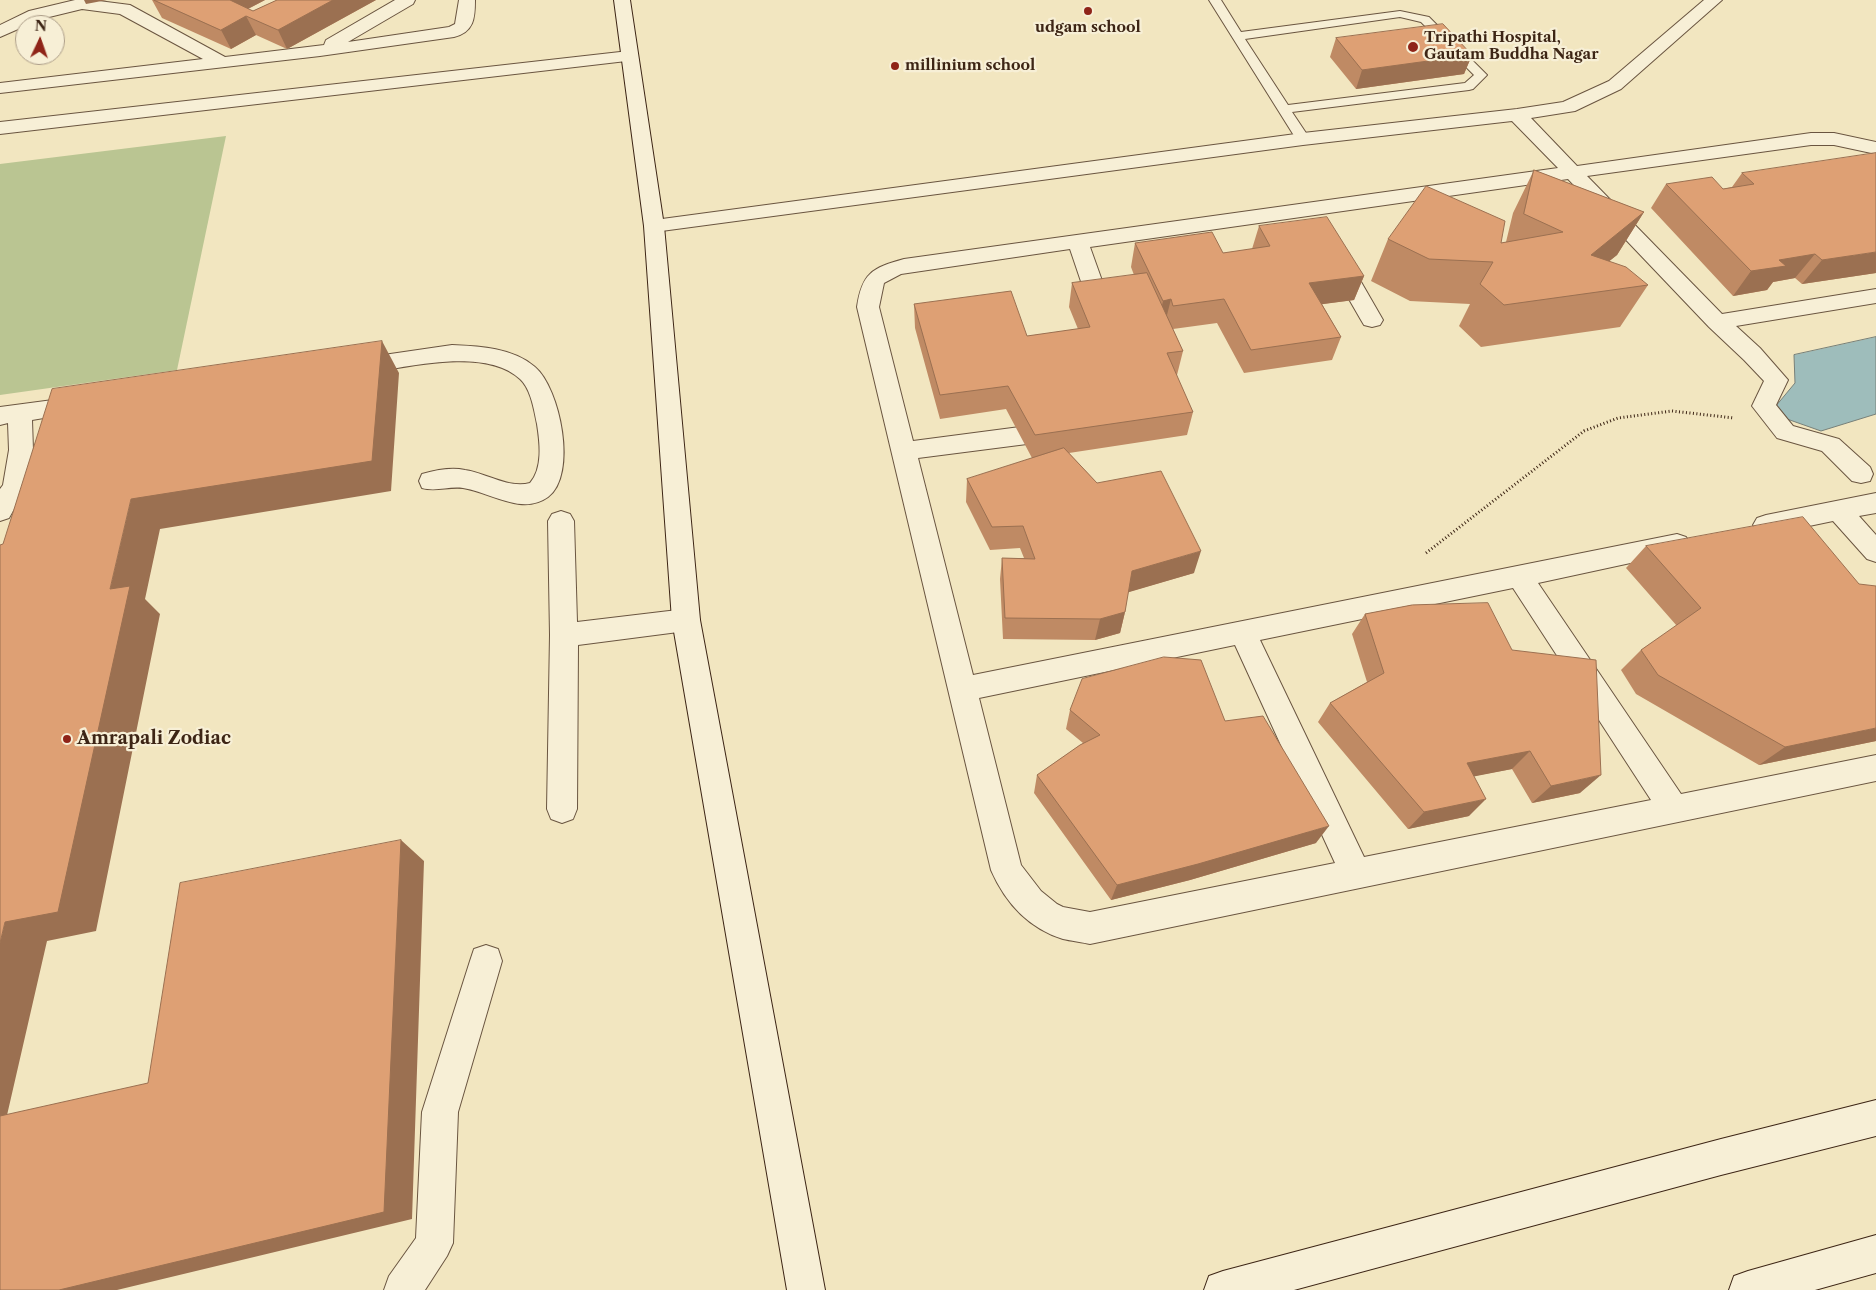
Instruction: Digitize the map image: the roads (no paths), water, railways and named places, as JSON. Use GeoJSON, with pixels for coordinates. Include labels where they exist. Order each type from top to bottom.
{"type":"FeatureCollection","features":[{"type":"Feature","properties":{"kind":"street"},"geometry":{"type":"LineString","coordinates":[[320,51],[407,0]]}},
{"type":"Feature","properties":{"kind":"street"},"geometry":{"type":"LineString","coordinates":[[0,88],[320,51],[454,32],[463,27],[466,18],[467,0]]}},
{"type":"Feature","properties":{"kind":"street"},"geometry":{"type":"LineString","coordinates":[[622,0],[654,226],[686,620],[806,1290]]}},
{"type":"Feature","properties":{"kind":"street"},"geometry":{"type":"LineString","coordinates":[[654,226],[1303,139],[1517,115],[1568,107],[1615,85],[1714,0]]}},
{"type":"Feature","properties":{"kind":"street"},"geometry":{"type":"LineString","coordinates":[[0,32],[36,14],[82,4],[124,9],[222,62]]}},
{"type":"Feature","properties":{"kind":"street"},"geometry":{"type":"LineString","coordinates":[[0,128],[629,56]]}},
{"type":"Feature","properties":{"kind":"street"},"geometry":{"type":"LineString","coordinates":[[1517,115],[1717,322],[1752,354],[1776,380],[1764,406],[1785,432],[1830,445],[1861,474]]}},
{"type":"Feature","properties":{"kind":"street"},"geometry":{"type":"LineString","coordinates":[[1876,148],[1834,139],[1812,139],[1573,174],[1318,227],[1078,243],[904,266],[882,271],[874,281],[868,307],[1007,870],[1019,891],[1042,912],[1061,922],[1090,928],[1876,768]]}},
{"type":"Feature","properties":{"kind":"street"},"geometry":{"type":"LineString","coordinates":[[1318,227],[1372,320]]}},
{"type":"Feature","properties":{"kind":"street"},"geometry":{"type":"LineString","coordinates":[[1078,243],[1110,333]]}},
{"type":"Feature","properties":{"kind":"street"},"geometry":{"type":"LineString","coordinates":[[1717,322],[1872,302]]}},
{"type":"Feature","properties":{"kind":"street"},"geometry":{"type":"LineString","coordinates":[[336,369],[452,353],[500,359],[517,366],[530,375],[538,384],[548,418],[551,464],[546,484],[538,492],[523,494],[498,490],[463,479],[431,481]]}},
{"type":"Feature","properties":{"kind":"street"},"geometry":{"type":"LineString","coordinates":[[0,511],[15,486],[21,450],[10,414],[106,401]]}},
{"type":"Feature","properties":{"kind":"street"},"geometry":{"type":"LineString","coordinates":[[903,451],[1080,428]]}},
{"type":"Feature","properties":{"kind":"street"},"geometry":{"type":"LineString","coordinates":[[1742,530],[1876,503]]}},
{"type":"Feature","properties":{"kind":"street"},"geometry":{"type":"LineString","coordinates":[[1839,510],[1876,552]]}},
{"type":"Feature","properties":{"kind":"street"},"geometry":{"type":"LineString","coordinates":[[561,521],[564,635],[562,809]]}},
{"type":"Feature","properties":{"kind":"street"},"geometry":{"type":"LineString","coordinates":[[961,689],[1703,538]]}},
{"type":"Feature","properties":{"kind":"street"},"geometry":{"type":"LineString","coordinates":[[1519,576],[1674,809]]}},
{"type":"Feature","properties":{"kind":"street"},"geometry":{"type":"LineString","coordinates":[[564,635],[686,620]]}},
{"type":"Feature","properties":{"kind":"street"},"geometry":{"type":"LineString","coordinates":[[1243,632],[1356,873]]}},
{"type":"Feature","properties":{"kind":"street"},"geometry":{"type":"LineString","coordinates":[[403,1290],[434,1243],[440,1112],[486,961]]}},
{"type":"Feature","properties":{"kind":"street"},"geometry":{"type":"LineString","coordinates":[[1223,1290],[1721,1157],[1876,1118]]}},
{"type":"Feature","properties":{"kind":"street"},"geometry":{"type":"LineString","coordinates":[[1748,1290],[1876,1254]]}},
{"type":"Feature","properties":{"kind":"lane"},"geometry":{"type":"LineString","coordinates":[[1214,0],[1303,139]]}},
{"type":"Feature","properties":{"kind":"lane"},"geometry":{"type":"LineString","coordinates":[[1238,36],[1400,14],[1425,19],[1481,75],[1468,86],[1284,109]]}},
{"type":"Feature","properties":{"kind":"water"},"geometry":{"type":"Polygon","coordinates":[[[1876,337],[1876,414],[1821,431],[1770,413],[1795,383],[1794,355],[1876,337]]]}},
{"type":"Feature","properties":{"kind":"place","name":"udgam school"},"geometry":{"type":"Point","coordinates":[1088,11]}},
{"type":"Feature","properties":{"kind":"place","name":"Tripathi Hospital, Gautam Buddha Nagar"},"geometry":{"type":"Point","coordinates":[1413,47]}},
{"type":"Feature","properties":{"kind":"place","name":"millinium school"},"geometry":{"type":"Point","coordinates":[895,66]}},
{"type":"Feature","properties":{"kind":"place","name":"Amrapali Zodiac"},"geometry":{"type":"Point","coordinates":[67,739]}}]}
